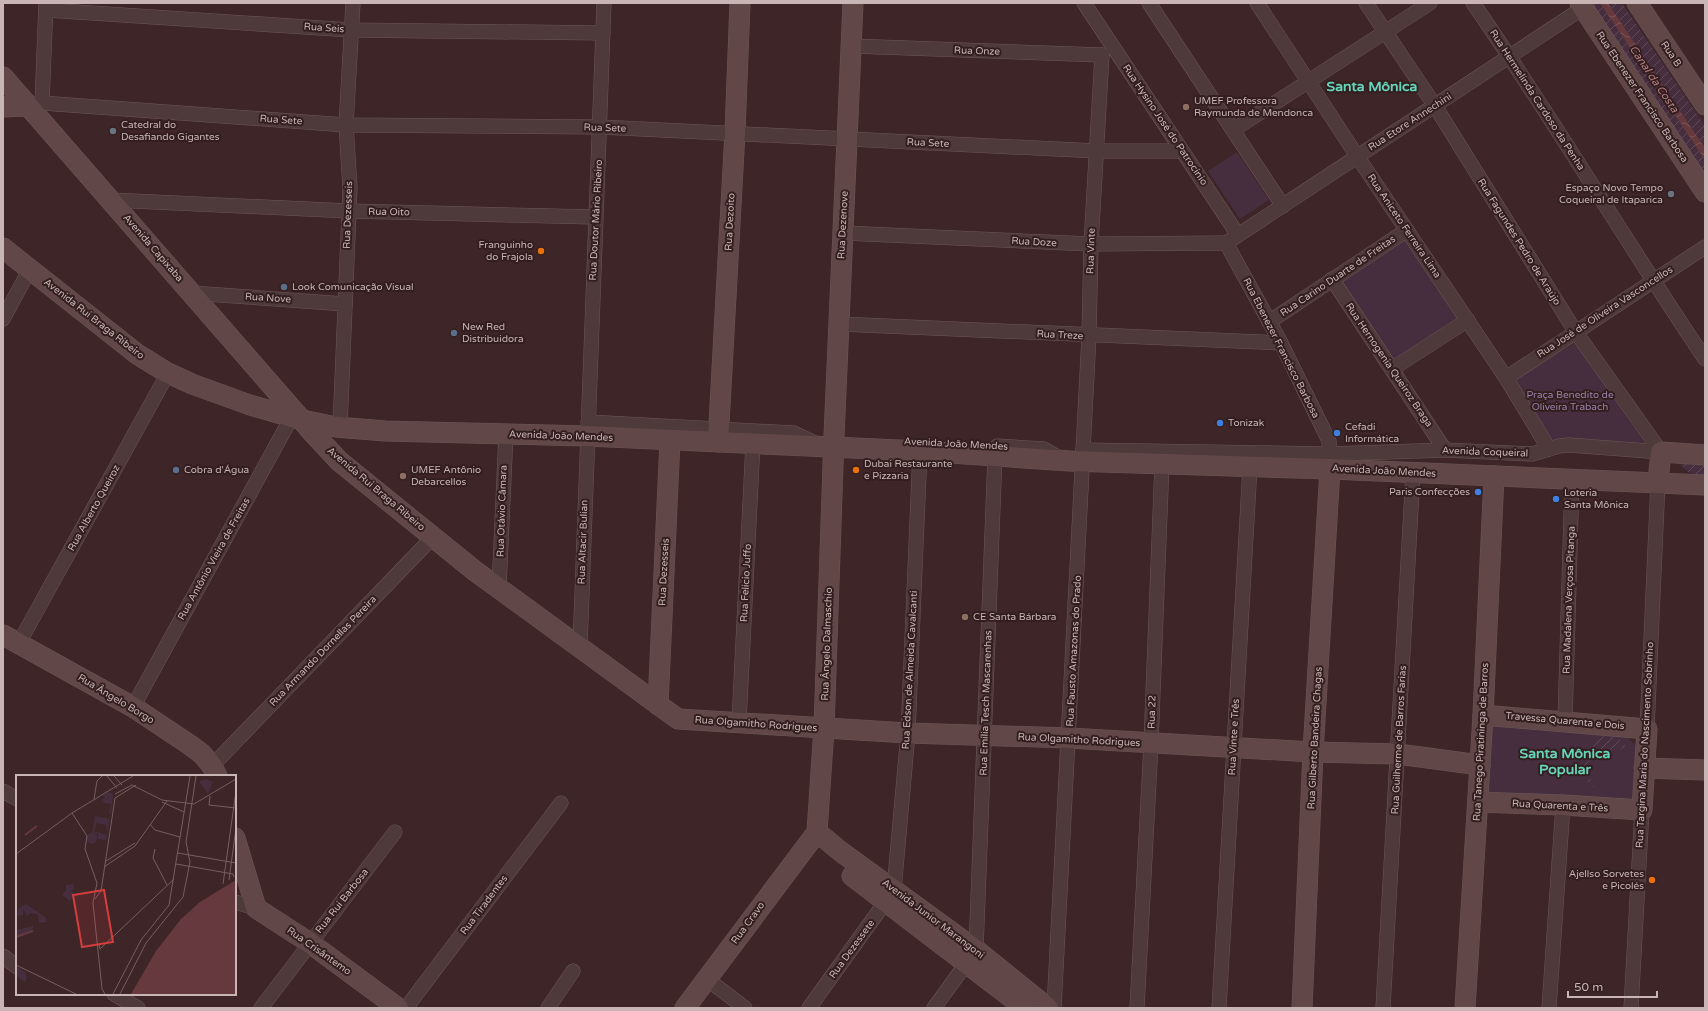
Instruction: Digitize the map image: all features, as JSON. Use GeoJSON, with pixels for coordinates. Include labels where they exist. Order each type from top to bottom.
{"type":"FeatureCollection","features":[{"type":"Feature","properties":{"kind":"street","name":"Rua Dezesseis"},"geometry":{"type":"LineString","coordinates":[[340,427],[350,188],[346,125],[353,3]]}},
{"type":"Feature","properties":{"kind":"street","name":"Rua Doutor Mário Ribeiro"},"geometry":{"type":"LineString","coordinates":[[587,429],[604,3]]}},
{"type":"Feature","properties":{"kind":"street","name":"Rua Dezoito"},"geometry":{"type":"LineString","coordinates":[[719,435],[735,132],[740,3]]}},
{"type":"Feature","properties":{"kind":"street","name":"Rua Dezenove"},"geometry":{"type":"LineString","coordinates":[[834,447],[838,324],[848,139],[853,3]]}},
{"type":"Feature","properties":{"kind":"street","name":"Rua Hysino José do Patrocínio"},"geometry":{"type":"LineString","coordinates":[[1084,3],[1108,51],[1182,151],[1238,235]]}},
{"type":"Feature","properties":{"kind":"street"},"geometry":{"type":"LineString","coordinates":[[1149,3],[1283,206]]}},
{"type":"Feature","properties":{"kind":"street","name":"Rua Aniceto Ferreira Lima"},"geometry":{"type":"LineString","coordinates":[[1257,3],[1357,156],[1506,378],[1549,449]]}},
{"type":"Feature","properties":{"kind":"street","name":"Rua Fagundes Pedro de Araújo"},"geometry":{"type":"LineString","coordinates":[[1366,3],[1435,106],[1575,331],[1661,452]]}},
{"type":"Feature","properties":{"kind":"street"},"geometry":{"type":"LineString","coordinates":[[1233,130],[1310,82],[1430,3]]}},
{"type":"Feature","properties":{"kind":"street","name":"Rua Hermelinda Cardoso da Penha"},"geometry":{"type":"LineString","coordinates":[[1473,3],[1510,56],[1652,281],[1705,359]]}},
{"type":"Feature","properties":{"kind":"street","name":"Rua B"},"geometry":{"type":"LineString","coordinates":[[1637,3],[1705,105]]}},
{"type":"Feature","properties":{"kind":"street","name":"Rua Etore Annechini"},"geometry":{"type":"LineString","coordinates":[[1238,235],[1510,56],[1581,6]]}},
{"type":"Feature","properties":{"kind":"street","name":"Rua Ebenezer Francisco Barbosa"},"geometry":{"type":"LineString","coordinates":[[1581,6],[1705,192]]}},
{"type":"Feature","properties":{"kind":"street","name":"Rua Seis"},"geometry":{"type":"LineString","coordinates":[[46,7],[351,30],[603,33]]}},
{"type":"Feature","properties":{"kind":"street"},"geometry":{"type":"LineString","coordinates":[[15,103],[46,7]]}},
{"type":"Feature","properties":{"kind":"street","name":"Rua Onze"},"geometry":{"type":"LineString","coordinates":[[851,46],[1108,51]]}},
{"type":"Feature","properties":{"kind":"street","name":"Rua Vinte"},"geometry":{"type":"LineString","coordinates":[[1076,457],[1089,336],[1091,244],[1097,151],[1108,51]]}},
{"type":"Feature","properties":{"kind":"street","name":"Avenida Capixaba"},"geometry":{"type":"LineString","coordinates":[[3,77],[15,103],[111,200],[296,416]]}},
{"type":"Feature","properties":{"kind":"street","name":"Rua Sete"},"geometry":{"type":"LineString","coordinates":[[15,103],[346,125],[600,127],[735,132],[1097,151],[1182,151]]}},
{"type":"Feature","properties":{"kind":"street","name":"Rua Oito"},"geometry":{"type":"LineString","coordinates":[[111,200],[349,211],[595,217]]}},
{"type":"Feature","properties":{"kind":"street","name":"Rua Carino Duarte de Freitas"},"geometry":{"type":"LineString","coordinates":[[1269,322],[1407,230]]}},
{"type":"Feature","properties":{"kind":"street","name":"Rua Doze"},"geometry":{"type":"LineString","coordinates":[[843,233],[1091,244],[1226,243]]}},
{"type":"Feature","properties":{"kind":"street"},"geometry":{"type":"LineString","coordinates":[[1226,243],[1238,235]]}},
{"type":"Feature","properties":{"kind":"street","name":"Rua Ebenezer Francisco Barbosa"},"geometry":{"type":"LineString","coordinates":[[1226,243],[1281,343],[1329,441],[1330,461]]}},
{"type":"Feature","properties":{"kind":"street","name":"Rua José de Oliveira Vasconcellos"},"geometry":{"type":"LineString","coordinates":[[1506,378],[1575,331],[1705,247]]}},
{"type":"Feature","properties":{"kind":"street","name":"Avenida Rui Braga Ribeiro"},"geometry":{"type":"LineString","coordinates":[[3,248],[137,354],[168,373],[223,396],[296,416],[340,461],[433,537],[499,588],[678,719]]}},
{"type":"Feature","properties":{"kind":"street"},"geometry":{"type":"LineString","coordinates":[[3,319],[30,269]]}},
{"type":"Feature","properties":{"kind":"street","name":"Rua Hernogenia Queiroz Braga"},"geometry":{"type":"LineString","coordinates":[[1332,279],[1445,450]]}},
{"type":"Feature","properties":{"kind":"street","name":"Rua Nove"},"geometry":{"type":"LineString","coordinates":[[192,293],[345,304]]}},
{"type":"Feature","properties":{"kind":"street"},"geometry":{"type":"LineString","coordinates":[[1392,369],[1468,320]]}},
{"type":"Feature","properties":{"kind":"street","name":"Rua Treze"},"geometry":{"type":"LineString","coordinates":[[838,324],[1089,336],[1281,343]]}},
{"type":"Feature","properties":{"kind":"street","name":"Rua Alberto Queiroz"},"geometry":{"type":"LineString","coordinates":[[11,639],[168,373]]}},
{"type":"Feature","properties":{"kind":"street","name":"Avenida João Mendes"},"geometry":{"type":"LineString","coordinates":[[296,416],[340,427],[384,431],[506,434],[587,429],[719,435],[794,433],[834,447],[864,439],[1044,449],[1076,457],[1162,463],[1250,467],[1330,461]]}},
{"type":"Feature","properties":{"kind":"street","name":"Rua Antônio Vieira de Freitas"},"geometry":{"type":"LineString","coordinates":[[133,707],[296,416]]}},
{"type":"Feature","properties":{"kind":"street","name":"Avenida João Mendes"},"geometry":{"type":"LineString","coordinates":[[587,429],[670,440],[719,435],[753,443],[920,450],[995,455],[1330,461],[1413,473],[1705,485]]}},
{"type":"Feature","properties":{"kind":"street","name":"Rua Altacir Bulian"},"geometry":{"type":"LineString","coordinates":[[580,647],[587,429]]}},
{"type":"Feature","properties":{"kind":"street","name":"Rua Otávio Câmara"},"geometry":{"type":"LineString","coordinates":[[499,588],[506,434]]}},
{"type":"Feature","properties":{"kind":"street","name":"Rua Dezesseis"},"geometry":{"type":"LineString","coordinates":[[658,705],[670,440]]}},
{"type":"Feature","properties":{"kind":"street","name":"Rua Felício Juffo"},"geometry":{"type":"LineString","coordinates":[[739,722],[753,443]]}},
{"type":"Feature","properties":{"kind":"street","name":"Avenida Coqueiral"},"geometry":{"type":"LineString","coordinates":[[1330,461],[1445,450],[1532,454],[1569,445],[1661,452]]}},
{"type":"Feature","properties":{"kind":"street","name":"Rua Ângelo Dalmaschio"},"geometry":{"type":"LineString","coordinates":[[812,838],[824,728],[834,447]]}},
{"type":"Feature","properties":{"kind":"street","name":"Rua Edson de Almeida Cavalcanti"},"geometry":{"type":"LineString","coordinates":[[890,896],[908,733],[920,450]]}},
{"type":"Feature","properties":{"kind":"street"},"geometry":{"type":"LineString","coordinates":[[1658,482],[1661,452],[1705,454]]}},
{"type":"Feature","properties":{"kind":"street","name":"Rua Emília Tesch Mascarenhas"},"geometry":{"type":"LineString","coordinates":[[971,957],[985,735],[995,455]]}},
{"type":"Feature","properties":{"kind":"street","name":"Rua Fausto Amazonas do Prado"},"geometry":{"type":"LineString","coordinates":[[1054,1008],[1069,738],[1076,457]]}},
{"type":"Feature","properties":{"kind":"street","name":"Rua Gilberto Bandeira Chagas"},"geometry":{"type":"LineString","coordinates":[[1302,1008],[1313,752],[1330,461]]}},
{"type":"Feature","properties":{"kind":"street","name":"Rua 22"},"geometry":{"type":"LineString","coordinates":[[1137,1008],[1151,744],[1162,463]]}},
{"type":"Feature","properties":{"kind":"street","name":"Rua Vinte e Três"},"geometry":{"type":"LineString","coordinates":[[1219,1008],[1250,467]]}},
{"type":"Feature","properties":{"kind":"street","name":"Rua Guilherme de Barros Farias"},"geometry":{"type":"LineString","coordinates":[[1383,1008],[1413,473]]}},
{"type":"Feature","properties":{"kind":"street","name":"Rua Tanego Piratininga de Barros"},"geometry":{"type":"LineString","coordinates":[[1465,1008],[1483,714],[1494,476]]}},
{"type":"Feature","properties":{"kind":"street","name":"Rua Madalena Verçosa Pitanga"},"geometry":{"type":"LineString","coordinates":[[1565,720],[1572,479]]}},
{"type":"Feature","properties":{"kind":"street","name":"Rua Targina Maria do Nascimento Sobrinho"},"geometry":{"type":"LineString","coordinates":[[1631,1008],[1647,729],[1658,482]]}},
{"type":"Feature","properties":{"kind":"street","name":"Rua Armando Dornellas Pereira"},"geometry":{"type":"LineString","coordinates":[[215,771],[433,537]]}},
{"type":"Feature","properties":{"kind":"street","name":"Rua Ângelo Borgo"},"geometry":{"type":"LineString","coordinates":[[11,639],[133,707],[190,744],[202,754],[215,771]]}},
{"type":"Feature","properties":{"kind":"street","name":"Travessa Quarenta e Dois"},"geometry":{"type":"LineString","coordinates":[[1483,714],[1565,720],[1647,729]]}},
{"type":"Feature","properties":{"kind":"street","name":"Rua Olgamitho Rodrigues"},"geometry":{"type":"LineString","coordinates":[[678,719],[908,733],[1069,738],[1151,744],[1313,752],[1398,754],[1480,765]]}},
{"type":"Feature","properties":{"kind":"street"},"geometry":{"type":"LineString","coordinates":[[1644,768],[1705,770]]}},
{"type":"Feature","properties":{"kind":"street"},"geometry":{"type":"LineString","coordinates":[[3,791],[16,798]]}},
{"type":"Feature","properties":{"kind":"street","name":"Rua Quarenta e Três"},"geometry":{"type":"LineString","coordinates":[[1478,802],[1563,804],[1642,810]]}},
{"type":"Feature","properties":{"kind":"street","name":"Rua Tiradentes"},"geometry":{"type":"LineString","coordinates":[[406,1008],[561,803]]}},
{"type":"Feature","properties":{"kind":"street"},"geometry":{"type":"LineString","coordinates":[[1549,1008],[1563,804]]}},
{"type":"Feature","properties":{"kind":"street","name":"Rua Rui Barbosa"},"geometry":{"type":"LineString","coordinates":[[261,1008],[395,832]]}},
{"type":"Feature","properties":{"kind":"street","name":"Avenida Junior Marangoni"},"geometry":{"type":"LineString","coordinates":[[812,838],[971,957],[1048,1008]]}},
{"type":"Feature","properties":{"kind":"street","name":"Rua Cravo"},"geometry":{"type":"LineString","coordinates":[[685,1008],[812,838]]}},
{"type":"Feature","properties":{"kind":"street"},"geometry":{"type":"LineString","coordinates":[[236,841],[256,908]]}},
{"type":"Feature","properties":{"kind":"street","name":"Rua Dezessete"},"geometry":{"type":"LineString","coordinates":[[809,1008],[890,896]]}},
{"type":"Feature","properties":{"kind":"street","name":"Rua Crisântemo"},"geometry":{"type":"LineString","coordinates":[[236,902],[256,908],[310,943],[398,1008]]}},
{"type":"Feature","properties":{"kind":"street"},"geometry":{"type":"LineString","coordinates":[[3,956],[16,966]]}},
{"type":"Feature","properties":{"kind":"street"},"geometry":{"type":"LineString","coordinates":[[934,1008],[971,957]]}},
{"type":"Feature","properties":{"kind":"street","name":"Avenida Junior Marangoni"},"geometry":{"type":"LineString","coordinates":[[971,957],[1026,1008]]}},
{"type":"Feature","properties":{"kind":"street"},"geometry":{"type":"LineString","coordinates":[[548,1008],[573,972]]}},
{"type":"Feature","properties":{"kind":"street"},"geometry":{"type":"LineString","coordinates":[[708,979],[745,1008]]}},
{"type":"Feature","properties":{"kind":"street"},"geometry":{"type":"LineString","coordinates":[[116,995],[138,1008]]}},
{"type":"Feature","properties":{"kind":"green space"},"geometry":{"type":"Polygon","coordinates":[[[1588,3],[1600,3],[1705,160],[1705,179],[1588,3]]]}},
{"type":"Feature","properties":{"kind":"green space"},"geometry":{"type":"Polygon","coordinates":[[[1608,3],[1622,3],[1705,126],[1705,148],[1608,3]]]}},
{"type":"Feature","properties":{"kind":"green space"},"geometry":{"type":"Polygon","coordinates":[[[1237,152],[1269,200],[1240,219],[1208,171],[1237,152]]]}},
{"type":"Feature","properties":{"kind":"green space"},"geometry":{"type":"Polygon","coordinates":[[[1406,239],[1458,318],[1394,361],[1342,281],[1406,239]]]}},
{"type":"Feature","properties":{"kind":"green space","name":"Praça Benedito de Oliveira Trabach"},"geometry":{"type":"Polygon","coordinates":[[[1575,343],[1646,445],[1552,440],[1514,379],[1575,343]]]}},
{"type":"Feature","properties":{"kind":"green space"},"geometry":{"type":"Polygon","coordinates":[[[1679,460],[1689,461],[1689,465],[1705,465],[1705,475],[1689,472],[1683,468],[1679,460]]]}},
{"type":"Feature","properties":{"kind":"green space"},"geometry":{"type":"Polygon","coordinates":[[[1493,724],[1625,735],[1635,744],[1638,751],[1639,790],[1632,801],[1490,796],[1485,786],[1489,730],[1493,724]]]}},
{"type":"Feature","properties":{"kind":"green space"},"geometry":{"type":"Polygon","coordinates":[[[1604,736],[1619,738],[1627,748],[1609,751],[1601,754],[1595,759],[1591,765],[1590,772],[1591,780],[1596,790],[1585,776],[1583,769],[1584,761],[1590,746],[1604,736]]]}},
{"type":"Feature","properties":{"kind":"water","name":"Canal da Costa"},"geometry":{"type":"Polygon","coordinates":[[[1600,3],[1608,3],[1705,148],[1705,160],[1600,3]]]}},
{"type":"Feature","properties":{"kind":"place","name":"UMEF Professora Raymunda de Mendonca"},"geometry":{"type":"Point","coordinates":[1186,107]}},
{"type":"Feature","properties":{"kind":"place","name":"Catedral do Desafiando Gigantes"},"geometry":{"type":"Point","coordinates":[113,131]}},
{"type":"Feature","properties":{"kind":"place","name":"Espaço Novo Tempo Coqueiral de Itaparica"},"geometry":{"type":"Point","coordinates":[1671,194]}},
{"type":"Feature","properties":{"kind":"place","name":"Franguinho do Frajola"},"geometry":{"type":"Point","coordinates":[541,251]}},
{"type":"Feature","properties":{"kind":"place","name":"Look Comunicação Visual"},"geometry":{"type":"Point","coordinates":[284,287]}},
{"type":"Feature","properties":{"kind":"place","name":"New Red Distribuidora"},"geometry":{"type":"Point","coordinates":[454,333]}},
{"type":"Feature","properties":{"kind":"place","name":"Tonizak"},"geometry":{"type":"Point","coordinates":[1220,423]}},
{"type":"Feature","properties":{"kind":"place","name":"Cefadi Informática"},"geometry":{"type":"Point","coordinates":[1337,433]}},
{"type":"Feature","properties":{"kind":"place","name":"Cobra d'Água"},"geometry":{"type":"Point","coordinates":[176,470]}},
{"type":"Feature","properties":{"kind":"place","name":"Dubai Restaurante e Pizzaria"},"geometry":{"type":"Point","coordinates":[856,470]}},
{"type":"Feature","properties":{"kind":"place","name":"UMEF Antônio Debarcellos"},"geometry":{"type":"Point","coordinates":[403,476]}},
{"type":"Feature","properties":{"kind":"place","name":"Paris Confecções"},"geometry":{"type":"Point","coordinates":[1478,492]}},
{"type":"Feature","properties":{"kind":"place","name":"Loteria Santa Mônica"},"geometry":{"type":"Point","coordinates":[1556,499]}},
{"type":"Feature","properties":{"kind":"place","name":"CE Santa Bárbara"},"geometry":{"type":"Point","coordinates":[965,617]}},
{"type":"Feature","properties":{"kind":"place","name":"Ajellso Sorvetes e Picolés"},"geometry":{"type":"Point","coordinates":[1652,880]}},
{"type":"Feature","properties":{"kind":"district","name":"Santa Mônica"},"geometry":{"type":"Point","coordinates":[1372,86]}},
{"type":"Feature","properties":{"kind":"district","name":"Santa Mônica Popular"},"geometry":{"type":"Point","coordinates":[1565,762]}}]}
